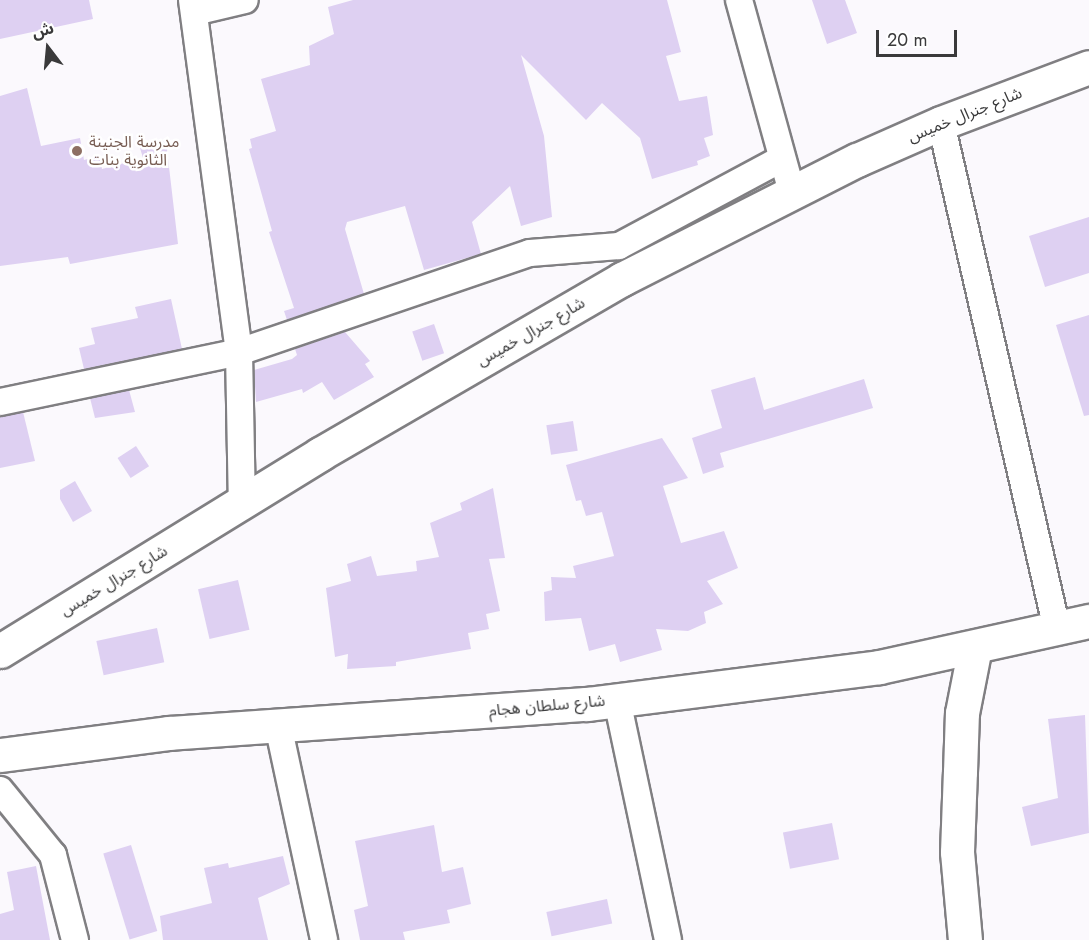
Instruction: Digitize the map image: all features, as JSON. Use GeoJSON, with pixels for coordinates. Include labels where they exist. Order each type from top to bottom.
{"type":"FeatureCollection","features":[{"type":"Feature","properties":{"kind":"main road","name":"شارع جنرال خميس"},"geometry":{"type":"LineString","coordinates":[[0,651],[242,503],[622,279],[792,192],[941,123],[1089,67]]}},
{"type":"Feature","properties":{"kind":"main road","name":"شارع سلطان هجام"},"geometry":{"type":"LineString","coordinates":[[0,755],[81,742],[617,700],[879,667],[1089,621]]}},
{"type":"Feature","properties":{"kind":"main road"},"geometry":{"type":"LineString","coordinates":[[965,940],[957,852],[962,713],[975,647]]}},
{"type":"Feature","properties":{"kind":"street"},"geometry":{"type":"LineString","coordinates":[[242,503],[238,352],[193,6],[245,0]]}},
{"type":"Feature","properties":{"kind":"street"},"geometry":{"type":"LineString","coordinates":[[739,0],[781,159],[792,192]]}},
{"type":"Feature","properties":{"kind":"street"},"geometry":{"type":"LineString","coordinates":[[941,123],[1057,629]]}},
{"type":"Feature","properties":{"kind":"street"},"geometry":{"type":"LineString","coordinates":[[0,402],[238,352],[530,253],[619,246],[781,159]]}},
{"type":"Feature","properties":{"kind":"street"},"geometry":{"type":"LineString","coordinates":[[617,700],[668,940]]}},
{"type":"Feature","properties":{"kind":"street"},"geometry":{"type":"LineString","coordinates":[[278,725],[324,940]]}},
{"type":"Feature","properties":{"kind":"street"},"geometry":{"type":"LineString","coordinates":[[0,790],[53,855],[75,940]]}},
{"type":"Feature","properties":{"kind":"building"},"geometry":{"type":"Polygon","coordinates":[[[0,0],[89,0],[93,19],[0,39],[0,0]]]}},
{"type":"Feature","properties":{"kind":"building"},"geometry":{"type":"Polygon","coordinates":[[[353,0],[667,0],[681,52],[666,56],[679,101],[707,96],[713,135],[704,138],[710,156],[697,161],[698,165],[652,179],[640,138],[602,103],[586,120],[521,55],[544,136],[552,217],[521,226],[510,186],[472,222],[481,254],[424,270],[405,206],[347,222],[345,229],[364,294],[287,320],[284,311],[294,308],[269,232],[272,231],[249,149],[252,148],[250,139],[276,131],[261,79],[310,65],[309,46],[334,34],[328,7],[353,0]]]}},
{"type":"Feature","properties":{"kind":"building"},"geometry":{"type":"Polygon","coordinates":[[[812,0],[845,0],[857,33],[827,44],[812,0]]]}},
{"type":"Feature","properties":{"kind":"building"},"geometry":{"type":"Polygon","coordinates":[[[27,88],[41,146],[80,138],[84,160],[99,156],[102,169],[143,158],[140,148],[166,141],[178,244],[70,264],[68,257],[0,266],[0,96],[27,88]]]}},
{"type":"Feature","properties":{"kind":"building"},"geometry":{"type":"Polygon","coordinates":[[[1089,217],[1089,273],[1045,287],[1029,236],[1089,217]]]}},
{"type":"Feature","properties":{"kind":"building"},"geometry":{"type":"Polygon","coordinates":[[[171,299],[182,349],[84,369],[79,348],[95,344],[91,328],[138,318],[135,307],[171,299]]]}},
{"type":"Feature","properties":{"kind":"building"},"geometry":{"type":"Polygon","coordinates":[[[1089,315],[1089,415],[1084,416],[1056,325],[1089,315]]]}},
{"type":"Feature","properties":{"kind":"building"},"geometry":{"type":"Polygon","coordinates":[[[434,324],[444,353],[422,361],[412,331],[434,324]]]}},
{"type":"Feature","properties":{"kind":"building"},"geometry":{"type":"Polygon","coordinates":[[[345,332],[370,361],[365,364],[374,377],[334,400],[322,382],[303,393],[302,389],[256,402],[254,370],[292,359],[297,355],[295,349],[345,332]]]}},
{"type":"Feature","properties":{"kind":"building"},"geometry":{"type":"Polygon","coordinates":[[[755,377],[764,410],[864,379],[873,408],[720,453],[724,467],[703,474],[692,438],[722,428],[711,390],[755,377]]]}},
{"type":"Feature","properties":{"kind":"building"},"geometry":{"type":"Polygon","coordinates":[[[129,390],[135,412],[95,418],[90,398],[129,390]]]}},
{"type":"Feature","properties":{"kind":"building"},"geometry":{"type":"Polygon","coordinates":[[[23,412],[35,461],[0,468],[0,417],[23,412]]]}},
{"type":"Feature","properties":{"kind":"building"},"geometry":{"type":"Polygon","coordinates":[[[573,421],[578,451],[551,455],[546,425],[573,421]]]}},
{"type":"Feature","properties":{"kind":"building"},"geometry":{"type":"Polygon","coordinates":[[[662,438],[688,478],[663,486],[681,543],[724,531],[738,568],[707,581],[723,604],[704,612],[706,623],[688,631],[656,629],[662,650],[620,662],[615,644],[589,651],[581,618],[545,621],[544,592],[552,590],[551,577],[576,578],[573,566],[614,556],[602,512],[586,516],[581,500],[576,501],[566,465],[662,438]]]}},
{"type":"Feature","properties":{"kind":"building"},"geometry":{"type":"Polygon","coordinates":[[[136,446],[149,466],[131,478],[118,458],[136,446]]]}},
{"type":"Feature","properties":{"kind":"building"},"geometry":{"type":"Polygon","coordinates":[[[75,481],[92,511],[73,522],[60,499],[60,490],[75,481]]]}},
{"type":"Feature","properties":{"kind":"building"},"geometry":{"type":"Polygon","coordinates":[[[493,488],[505,558],[489,559],[500,611],[486,614],[489,629],[468,633],[471,649],[396,662],[396,666],[347,669],[348,654],[335,657],[326,588],[351,581],[347,564],[371,556],[377,576],[417,571],[416,561],[439,557],[430,523],[462,510],[460,503],[493,488]]]}},
{"type":"Feature","properties":{"kind":"building"},"geometry":{"type":"Polygon","coordinates":[[[238,580],[249,630],[210,639],[198,589],[238,580]]]}},
{"type":"Feature","properties":{"kind":"building"},"geometry":{"type":"Polygon","coordinates":[[[157,628],[164,662],[104,675],[96,641],[157,628]]]}},
{"type":"Feature","properties":{"kind":"building"},"geometry":{"type":"Polygon","coordinates":[[[1085,715],[1089,833],[1031,846],[1022,807],[1058,798],[1048,719],[1085,715]]]}},
{"type":"Feature","properties":{"kind":"building"},"geometry":{"type":"Polygon","coordinates":[[[832,823],[839,859],[790,869],[783,833],[832,823]]]}},
{"type":"Feature","properties":{"kind":"building"},"geometry":{"type":"Polygon","coordinates":[[[434,825],[442,872],[463,867],[471,904],[447,910],[450,923],[403,932],[405,940],[360,940],[354,910],[368,906],[355,841],[434,825]]]}},
{"type":"Feature","properties":{"kind":"building"},"geometry":{"type":"Polygon","coordinates":[[[131,845],[157,931],[130,940],[103,853],[131,845]]]}},
{"type":"Feature","properties":{"kind":"building"},"geometry":{"type":"Polygon","coordinates":[[[283,856],[290,884],[258,898],[268,940],[163,940],[160,916],[212,903],[204,868],[228,863],[229,868],[283,856]]]}},
{"type":"Feature","properties":{"kind":"building"},"geometry":{"type":"Polygon","coordinates":[[[36,866],[50,940],[0,940],[0,914],[14,910],[7,872],[36,866]]]}},
{"type":"Feature","properties":{"kind":"building"},"geometry":{"type":"Polygon","coordinates":[[[607,899],[612,923],[552,936],[546,912],[607,899]]]}},
{"type":"Feature","properties":{"kind":"place","name":"مدرسة الجنينة الثانوية بنات"},"geometry":{"type":"Point","coordinates":[77,151]}}]}
